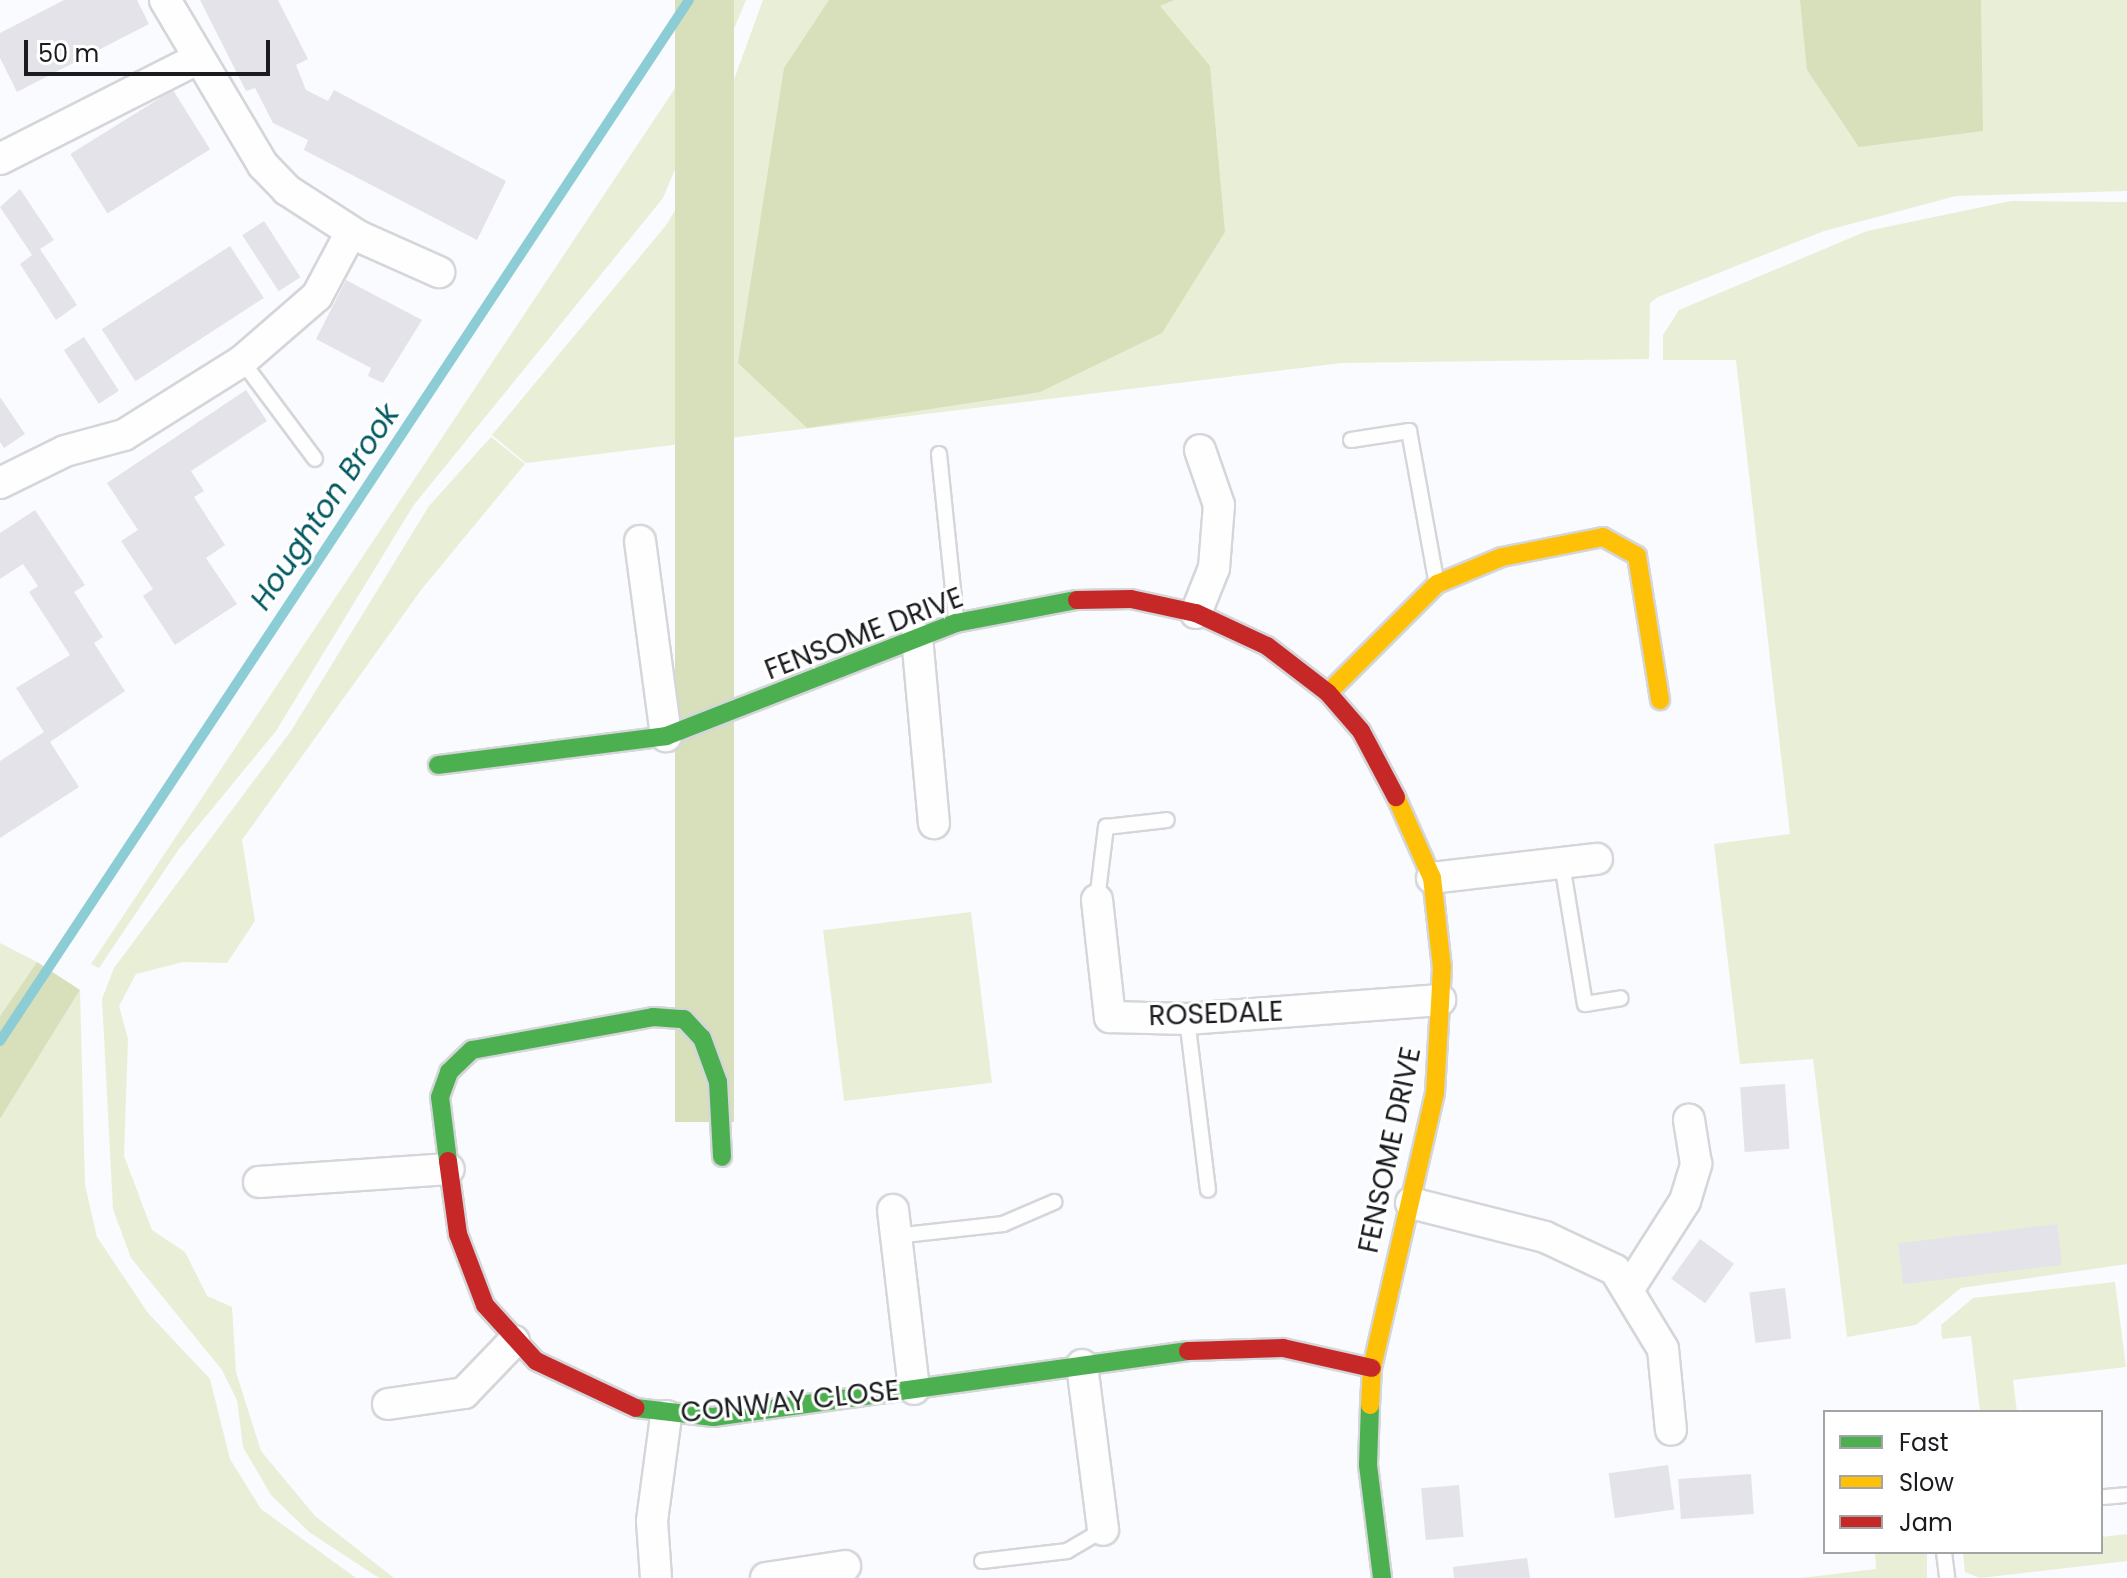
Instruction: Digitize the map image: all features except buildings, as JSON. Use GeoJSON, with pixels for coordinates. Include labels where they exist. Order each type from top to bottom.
{"type":"FeatureCollection","features":[{"type":"Feature","properties":{"kind":"street"},"geometry":{"type":"LineString","coordinates":[[165,0],[197,59],[263,165],[310,208],[351,232],[439,272]]}},
{"type":"Feature","properties":{"kind":"street"},"geometry":{"type":"LineString","coordinates":[[0,159],[197,59]]}},
{"type":"Feature","properties":{"kind":"street"},"geometry":{"type":"LineString","coordinates":[[0,483],[65,451],[124,435],[242,361],[317,296],[351,232]]}},
{"type":"Feature","properties":{"kind":"street"},"geometry":{"type":"LineString","coordinates":[[1196,613],[1214,568],[1219,505],[1200,450]]}},
{"type":"Feature","properties":{"kind":"street"},"geometry":{"type":"LineString","coordinates":[[1328,693],[1437,584],[1502,557],[1619,540],[1637,556],[1660,700]]}},
{"type":"Feature","properties":{"kind":"street"},"geometry":{"type":"LineString","coordinates":[[640,541],[666,736]]}},
{"type":"Feature","properties":{"kind":"street","name":"FENSOME DRIVE"},"geometry":{"type":"LineString","coordinates":[[438,765],[666,736],[956,623],[1063,600],[1131,599],[1196,613],[1267,646],[1328,693],[1361,731],[1402,801],[1432,878],[1440,1000],[1435,1093],[1372,1368],[1368,1465],[1382,1578]]}},
{"type":"Feature","properties":{"kind":"street"},"geometry":{"type":"LineString","coordinates":[[917,637],[934,823]]}},
{"type":"Feature","properties":{"kind":"street"},"geometry":{"type":"LineString","coordinates":[[1432,878],[1597,859]]}},
{"type":"Feature","properties":{"kind":"street","name":"ROSEDALE"},"geometry":{"type":"LineString","coordinates":[[1097,900],[1110,1017],[1187,1019],[1440,1000]]}},
{"type":"Feature","properties":{"kind":"street","name":"CONWAY CLOSE"},"geometry":{"type":"LineString","coordinates":[[722,1157],[710,1056],[694,1027],[669,1016],[472,1050],[458,1059],[440,1097],[458,1234],[485,1305],[514,1341],[578,1388],[666,1416],[713,1417],[1082,1365],[1283,1348],[1372,1368]]}},
{"type":"Feature","properties":{"kind":"street"},"geometry":{"type":"LineString","coordinates":[[1630,1287],[1685,1201],[1696,1164],[1689,1120]]}},
{"type":"Feature","properties":{"kind":"street"},"geometry":{"type":"LineString","coordinates":[[259,1182],[449,1169]]}},
{"type":"Feature","properties":{"kind":"street"},"geometry":{"type":"LineString","coordinates":[[1411,1203],[1545,1237],[1615,1270],[1630,1287],[1663,1349],[1671,1430]]}},
{"type":"Feature","properties":{"kind":"street","name":"CONWAY CLOSE"},"geometry":{"type":"LineString","coordinates":[[894,1223],[914,1389]]}},
{"type":"Feature","properties":{"kind":"street"},"geometry":{"type":"LineString","coordinates":[[388,1404],[464,1393],[514,1341]]}},
{"type":"Feature","properties":{"kind":"street"},"geometry":{"type":"LineString","coordinates":[[1082,1365],[1103,1530]]}},
{"type":"Feature","properties":{"kind":"street","name":"CONWAY CLOSE"},"geometry":{"type":"LineString","coordinates":[[656,1578],[652,1521],[666,1416]]}},
{"type":"Feature","properties":{"kind":"street"},"geometry":{"type":"LineString","coordinates":[[766,1578],[845,1566]]}},
{"type":"Feature","properties":{"kind":"lane"},"geometry":{"type":"LineString","coordinates":[[242,361],[315,459]]}},
{"type":"Feature","properties":{"kind":"lane"},"geometry":{"type":"LineString","coordinates":[[1351,440],[1409,431],[1437,584]]}},
{"type":"Feature","properties":{"kind":"lane"},"geometry":{"type":"LineString","coordinates":[[939,454],[956,623]]}},
{"type":"Feature","properties":{"kind":"lane"},"geometry":{"type":"LineString","coordinates":[[1097,900],[1106,827],[1167,820]]}},
{"type":"Feature","properties":{"kind":"lane"},"geometry":{"type":"LineString","coordinates":[[1562,864],[1585,1004],[1621,998]]}},
{"type":"Feature","properties":{"kind":"lane"},"geometry":{"type":"LineString","coordinates":[[1187,1019],[1208,1190]]}},
{"type":"Feature","properties":{"kind":"lane"},"geometry":{"type":"LineString","coordinates":[[894,1223],[1003,1224],[1054,1202]]}},
{"type":"Feature","properties":{"kind":"lane"},"geometry":{"type":"LineString","coordinates":[[2104,1497],[2127,1495]]}},
{"type":"Feature","properties":{"kind":"lane"},"geometry":{"type":"LineString","coordinates":[[982,1561],[1067,1551],[1103,1530]]}},
{"type":"Feature","properties":{"kind":"lane"},"geometry":{"type":"LineString","coordinates":[[1944,1554],[1947,1578]]}},
{"type":"Feature","properties":{"kind":"green space"},"geometry":{"type":"Polygon","coordinates":[[[675,0],[734,0],[734,1122],[675,1122],[675,0]]]}},
{"type":"Feature","properties":{"kind":"green space"},"geometry":{"type":"Polygon","coordinates":[[[734,0],[746,0],[663,198],[413,506],[276,731],[179,849],[99,968],[91,964],[734,0]]]}},
{"type":"Feature","properties":{"kind":"green space"},"geometry":{"type":"Polygon","coordinates":[[[763,0],[2127,0],[2127,191],[1956,196],[1824,231],[1658,297],[1650,303],[1649,359],[1342,363],[526,463],[492,435],[667,224],[705,159],[763,0]]]}},
{"type":"Feature","properties":{"kind":"green space"},"geometry":{"type":"Polygon","coordinates":[[[829,0],[1174,0],[1160,6],[1210,66],[1225,232],[1162,333],[1040,392],[807,428],[738,363],[784,68],[829,0]]]}},
{"type":"Feature","properties":{"kind":"green space"},"geometry":{"type":"Polygon","coordinates":[[[1800,0],[1981,0],[1983,131],[1859,147],[1807,70],[1800,0]]]}},
{"type":"Feature","properties":{"kind":"green space"},"geometry":{"type":"Polygon","coordinates":[[[2011,201],[2127,202],[2127,1264],[1961,1288],[1916,1325],[1847,1337],[1813,1059],[1740,1064],[1714,844],[1790,834],[1736,360],[1663,360],[1663,335],[1679,310],[1867,231],[2011,201]]]}},
{"type":"Feature","properties":{"kind":"green space"},"geometry":{"type":"Polygon","coordinates":[[[491,437],[525,464],[421,590],[242,840],[255,921],[227,963],[183,962],[136,974],[119,1006],[128,1039],[124,1156],[152,1230],[185,1252],[207,1296],[232,1307],[236,1372],[261,1451],[315,1516],[394,1578],[379,1578],[309,1532],[271,1495],[243,1447],[237,1400],[222,1370],[131,1258],[113,1209],[102,999],[114,968],[291,731],[429,506],[491,437]]]}},
{"type":"Feature","properties":{"kind":"green space"},"geometry":{"type":"Polygon","coordinates":[[[971,912],[992,1083],[844,1101],[823,930],[971,912]]]}},
{"type":"Feature","properties":{"kind":"green space"},"geometry":{"type":"Polygon","coordinates":[[[0,943],[37,962],[0,1016],[0,943]]]}},
{"type":"Feature","properties":{"kind":"green space"},"geometry":{"type":"Polygon","coordinates":[[[37,962],[80,990],[0,1119],[0,1016],[37,962]]]}},
{"type":"Feature","properties":{"kind":"green space"},"geometry":{"type":"Polygon","coordinates":[[[80,990],[85,1185],[97,1237],[148,1313],[210,1379],[230,1459],[261,1509],[356,1578],[0,1578],[0,1119],[80,990]]]}},
{"type":"Feature","properties":{"kind":"green space"},"geometry":{"type":"Polygon","coordinates":[[[2115,1282],[2126,1367],[2013,1380],[2017,1410],[1980,1410],[1971,1336],[1942,1339],[1941,1325],[1973,1298],[2115,1282]]]}},
{"type":"Feature","properties":{"kind":"green space"},"geometry":{"type":"Polygon","coordinates":[[[2127,1534],[2127,1561],[1980,1578],[1965,1572],[1963,1554],[2103,1554],[2103,1537],[2127,1534]]]}},
{"type":"Feature","properties":{"kind":"green space"},"geometry":{"type":"Polygon","coordinates":[[[1875,1554],[1927,1554],[1927,1578],[1801,1578],[1876,1569],[1875,1554]]]}},
{"type":"Feature","properties":{"kind":"waterway","name":"Houghton Brook"},"geometry":{"type":"LineString","coordinates":[[0,1041],[689,0]]}},
{"type":"Feature","properties":{"kind":"traffic: fast"},"geometry":{"type":"LineString","coordinates":[[438,765],[666,736],[956,623],[1077,600]]}},
{"type":"Feature","properties":{"kind":"traffic: fast"},"geometry":{"type":"LineString","coordinates":[[448,1161],[440,1097],[449,1072],[472,1050],[653,1017],[684,1019],[702,1038],[718,1082],[722,1157]]}},
{"type":"Feature","properties":{"kind":"traffic: fast"},"geometry":{"type":"LineString","coordinates":[[636,1408],[713,1417],[1188,1351]]}},
{"type":"Feature","properties":{"kind":"traffic: fast"},"geometry":{"type":"LineString","coordinates":[[1370,1405],[1368,1465],[1382,1578]]}},
{"type":"Feature","properties":{"kind":"traffic: slow"},"geometry":{"type":"LineString","coordinates":[[1328,693],[1437,584],[1502,557],[1603,537],[1637,556],[1660,700]]}},
{"type":"Feature","properties":{"kind":"traffic: slow"},"geometry":{"type":"LineString","coordinates":[[1370,1405],[1372,1368],[1435,1093],[1442,968],[1432,878],[1396,797]]}},
{"type":"Feature","properties":{"kind":"traffic: jam"},"geometry":{"type":"LineString","coordinates":[[1077,600],[1131,599],[1196,613],[1267,646],[1328,693],[1361,731],[1396,797]]}},
{"type":"Feature","properties":{"kind":"traffic: jam"},"geometry":{"type":"LineString","coordinates":[[448,1161],[458,1234],[485,1305],[536,1361],[636,1408]]}},
{"type":"Feature","properties":{"kind":"traffic: jam"},"geometry":{"type":"LineString","coordinates":[[1188,1351],[1283,1348],[1372,1368]]}}]}
